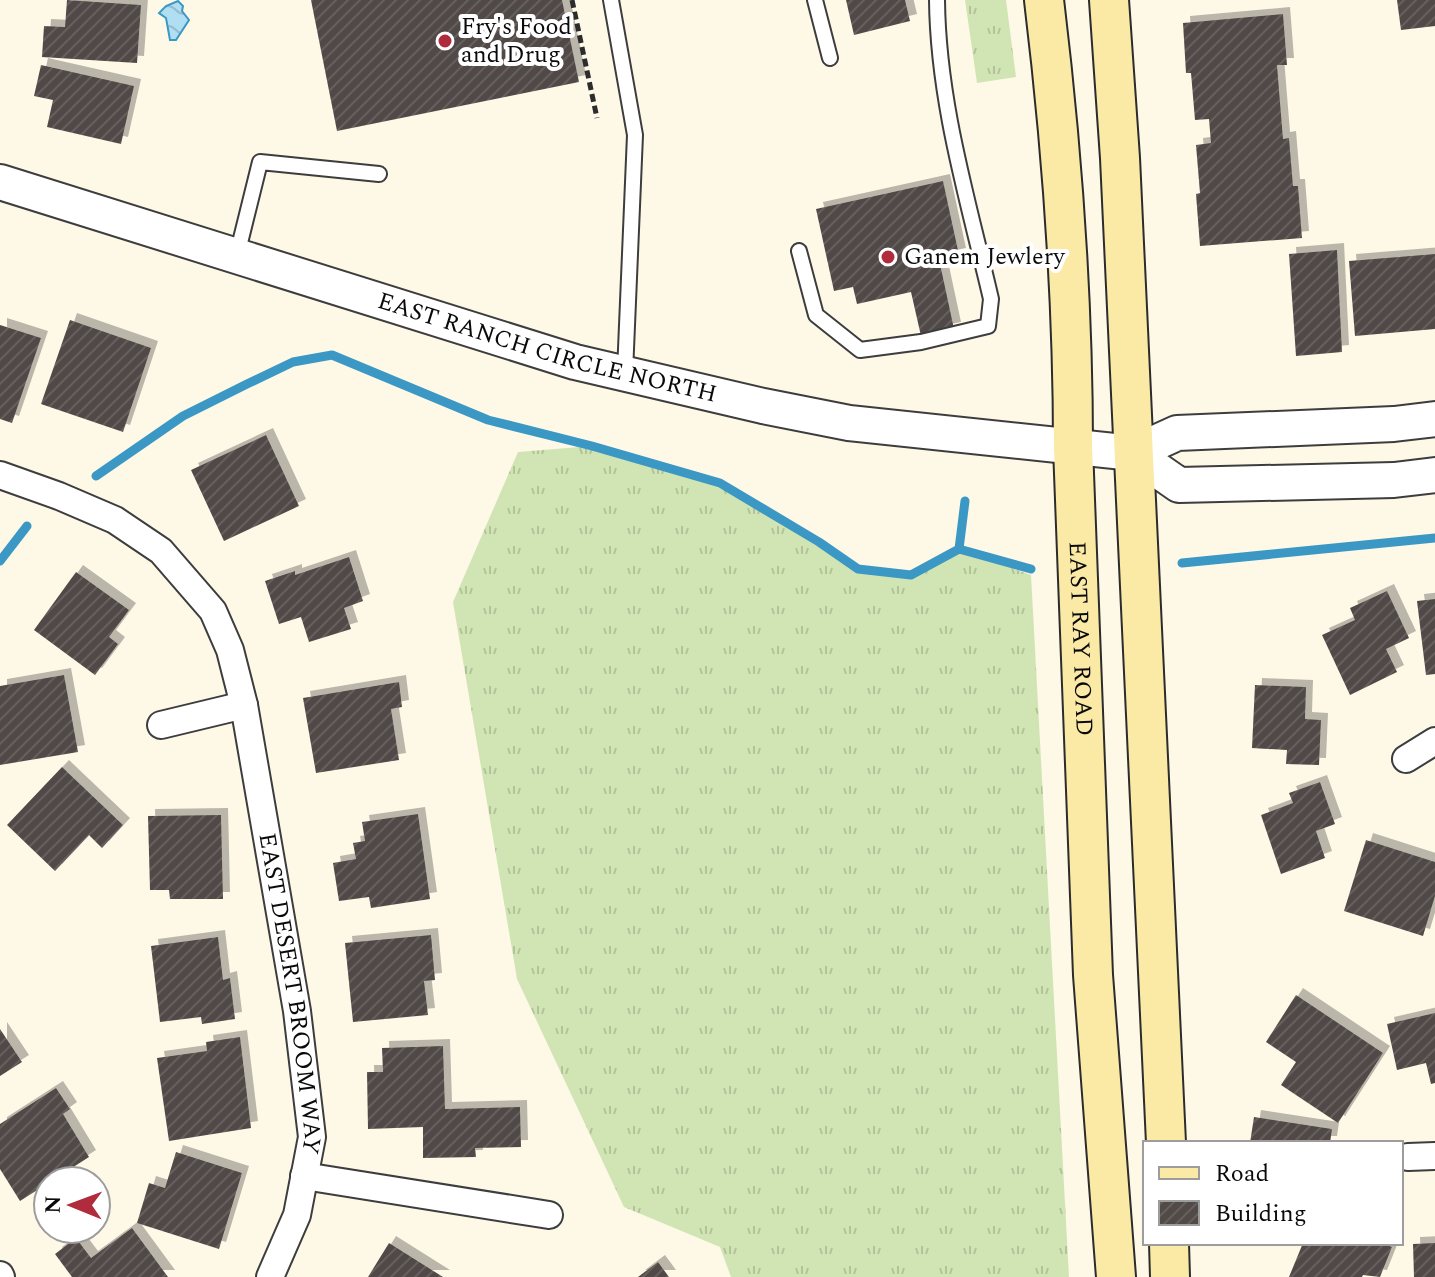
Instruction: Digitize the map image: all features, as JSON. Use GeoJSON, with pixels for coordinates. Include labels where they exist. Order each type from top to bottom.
{"type":"FeatureCollection","features":[{"type":"Feature","properties":{"kind":"main road","name":"EAST RAY ROAD"},"geometry":{"type":"LineString","coordinates":[[1044,0],[1060,139],[1073,383],[1104,450],[1166,1141]]}},
{"type":"Feature","properties":{"kind":"main road","name":"EAST RAY ROAD"},"geometry":{"type":"LineString","coordinates":[[1109,0],[1120,158],[1104,450],[1093,975],[1116,1277]]}},
{"type":"Feature","properties":{"kind":"main road"},"geometry":{"type":"LineString","coordinates":[[1169,1245],[1170,1277]]}},
{"type":"Feature","properties":{"kind":"street","name":"EAST RANCH CIRCLE NORTH"},"geometry":{"type":"LineString","coordinates":[[0,182],[575,362],[849,423],[1104,450]]}},
{"type":"Feature","properties":{"kind":"street"},"geometry":{"type":"LineString","coordinates":[[1104,450],[1177,433],[1394,424],[1435,419]]}},
{"type":"Feature","properties":{"kind":"street"},"geometry":{"type":"LineString","coordinates":[[1104,450],[1179,485],[1394,480],[1435,475]]}},
{"type":"Feature","properties":{"kind":"street","name":"EAST DESERT BROOM WAY"},"geometry":{"type":"LineString","coordinates":[[0,475],[115,520],[161,551],[213,611],[230,650],[244,705],[297,1011],[312,1137],[297,1215],[270,1277]]}},
{"type":"Feature","properties":{"kind":"street"},"geometry":{"type":"LineString","coordinates":[[161,725],[244,705]]}},
{"type":"Feature","properties":{"kind":"street"},"geometry":{"type":"LineString","coordinates":[[1406,759],[1435,741]]}},
{"type":"Feature","properties":{"kind":"street"},"geometry":{"type":"LineString","coordinates":[[1408,1157],[1435,1156]]}},
{"type":"Feature","properties":{"kind":"street"},"geometry":{"type":"LineString","coordinates":[[304,1176],[549,1215]]}},
{"type":"Feature","properties":{"kind":"lane"},"geometry":{"type":"LineString","coordinates":[[611,0],[635,135],[625,373]]}},
{"type":"Feature","properties":{"kind":"lane"},"geometry":{"type":"LineString","coordinates":[[815,0],[830,58]]}},
{"type":"Feature","properties":{"kind":"lane"},"geometry":{"type":"LineString","coordinates":[[799,251],[816,315],[860,350],[921,342],[988,326],[991,299],[946,111],[937,31],[937,0]]}},
{"type":"Feature","properties":{"kind":"lane"},"geometry":{"type":"LineString","coordinates":[[237,256],[260,162],[379,174]]}},
{"type":"Feature","properties":{"kind":"path"},"geometry":{"type":"LineString","coordinates":[[572,0],[597,118]]}},
{"type":"Feature","properties":{"kind":"green space"},"geometry":{"type":"Polygon","coordinates":[[[965,0],[1006,0],[1016,77],[977,83],[965,0]]]}},
{"type":"Feature","properties":{"kind":"green space"},"geometry":{"type":"Polygon","coordinates":[[[592,446],[720,483],[858,569],[911,575],[959,549],[1031,575],[1069,1277],[731,1277],[720,1247],[624,1207],[517,979],[453,602],[518,452],[592,446]]]}},
{"type":"Feature","properties":{"kind":"water"},"geometry":{"type":"Polygon","coordinates":[[[178,1],[189,20],[176,40],[170,40],[166,18],[159,13],[178,1]]]}},
{"type":"Feature","properties":{"kind":"building"},"geometry":{"type":"Polygon","coordinates":[[[67,0],[141,5],[137,63],[42,57],[44,26],[65,27],[67,0]]]}},
{"type":"Feature","properties":{"kind":"building","name":"Fry's Food and Drug"},"geometry":{"type":"Polygon","coordinates":[[[311,0],[562,0],[579,82],[337,131],[311,0]]]}},
{"type":"Feature","properties":{"kind":"building"},"geometry":{"type":"Polygon","coordinates":[[[846,0],[905,0],[910,21],[854,35],[846,0]]]}},
{"type":"Feature","properties":{"kind":"building"},"geometry":{"type":"Polygon","coordinates":[[[1397,0],[1435,0],[1435,26],[1401,30],[1397,0]]]}},
{"type":"Feature","properties":{"kind":"building"},"geometry":{"type":"Polygon","coordinates":[[[1283,14],[1287,65],[1277,65],[1283,139],[1289,138],[1293,186],[1298,186],[1302,238],[1200,246],[1196,145],[1211,143],[1209,119],[1195,120],[1191,73],[1186,73],[1183,23],[1283,14]]]}},
{"type":"Feature","properties":{"kind":"building"},"geometry":{"type":"Polygon","coordinates":[[[41,65],[134,86],[121,144],[47,127],[53,100],[34,96],[41,65]]]}},
{"type":"Feature","properties":{"kind":"building","name":"Ganem Jewlery"},"geometry":{"type":"Polygon","coordinates":[[[943,181],[959,255],[939,259],[954,329],[921,336],[911,292],[857,304],[853,287],[834,291],[816,209],[943,181]]]}},
{"type":"Feature","properties":{"kind":"building"},"geometry":{"type":"Polygon","coordinates":[[[1337,250],[1342,352],[1296,356],[1289,254],[1337,250]]]}},
{"type":"Feature","properties":{"kind":"building"},"geometry":{"type":"Polygon","coordinates":[[[1435,254],[1435,329],[1355,336],[1349,261],[1435,254]]]}},
{"type":"Feature","properties":{"kind":"building"},"geometry":{"type":"Polygon","coordinates":[[[70,320],[151,348],[123,432],[41,404],[70,320]]]}},
{"type":"Feature","properties":{"kind":"building"},"geometry":{"type":"Polygon","coordinates":[[[0,325],[41,338],[12,423],[0,419],[0,325]]]}},
{"type":"Feature","properties":{"kind":"building"},"geometry":{"type":"Polygon","coordinates":[[[266,435],[299,506],[224,541],[191,470],[266,435]]]}},
{"type":"Feature","properties":{"kind":"building"},"geometry":{"type":"Polygon","coordinates":[[[349,557],[363,601],[344,608],[351,629],[309,642],[301,617],[279,624],[265,581],[295,571],[295,575],[349,557]]]}},
{"type":"Feature","properties":{"kind":"building"},"geometry":{"type":"Polygon","coordinates":[[[76,572],[129,610],[109,637],[118,644],[95,675],[34,630],[76,572]]]}},
{"type":"Feature","properties":{"kind":"building"},"geometry":{"type":"Polygon","coordinates":[[[1387,591],[1409,638],[1386,649],[1397,672],[1350,695],[1322,635],[1355,620],[1350,608],[1387,591]]]}},
{"type":"Feature","properties":{"kind":"building"},"geometry":{"type":"Polygon","coordinates":[[[1435,599],[1435,674],[1426,675],[1417,601],[1435,599]]]}},
{"type":"Feature","properties":{"kind":"building"},"geometry":{"type":"Polygon","coordinates":[[[64,675],[78,752],[0,765],[0,686],[64,675]]]}},
{"type":"Feature","properties":{"kind":"building"},"geometry":{"type":"Polygon","coordinates":[[[399,682],[402,707],[391,709],[399,760],[316,773],[303,698],[399,682]]]}},
{"type":"Feature","properties":{"kind":"building"},"geometry":{"type":"Polygon","coordinates":[[[1255,685],[1306,687],[1305,719],[1321,720],[1319,765],[1286,764],[1287,750],[1252,748],[1255,685]]]}},
{"type":"Feature","properties":{"kind":"building"},"geometry":{"type":"Polygon","coordinates":[[[62,767],[123,825],[102,848],[89,835],[55,871],[7,825],[62,767]]]}},
{"type":"Feature","properties":{"kind":"building"},"geometry":{"type":"Polygon","coordinates":[[[1320,782],[1335,824],[1316,831],[1325,858],[1281,874],[1261,815],[1293,803],[1289,793],[1320,782]]]}},
{"type":"Feature","properties":{"kind":"building"},"geometry":{"type":"Polygon","coordinates":[[[418,814],[430,899],[371,908],[369,897],[339,901],[333,863],[356,859],[353,843],[365,841],[362,822],[418,814]]]}},
{"type":"Feature","properties":{"kind":"building"},"geometry":{"type":"Polygon","coordinates":[[[221,815],[223,899],[170,899],[169,890],[150,890],[148,816],[221,815]]]}},
{"type":"Feature","properties":{"kind":"building"},"geometry":{"type":"Polygon","coordinates":[[[1366,840],[1435,862],[1435,896],[1423,936],[1344,911],[1366,840]]]}},
{"type":"Feature","properties":{"kind":"building"},"geometry":{"type":"Polygon","coordinates":[[[431,935],[435,980],[424,981],[428,1015],[353,1022],[345,943],[431,935]]]}},
{"type":"Feature","properties":{"kind":"building"},"geometry":{"type":"Polygon","coordinates":[[[218,937],[223,980],[230,978],[235,1019],[202,1024],[201,1017],[160,1022],[151,946],[218,937]]]}},
{"type":"Feature","properties":{"kind":"building"},"geometry":{"type":"Polygon","coordinates":[[[1296,995],[1383,1053],[1338,1123],[1281,1085],[1296,1062],[1266,1042],[1296,995]]]}},
{"type":"Feature","properties":{"kind":"building"},"geometry":{"type":"Polygon","coordinates":[[[1435,1013],[1435,1083],[1431,1084],[1426,1063],[1397,1070],[1387,1024],[1435,1013]]]}},
{"type":"Feature","properties":{"kind":"building"},"geometry":{"type":"Polygon","coordinates":[[[0,1029],[22,1062],[0,1076],[0,1029]]]}},
{"type":"Feature","properties":{"kind":"building"},"geometry":{"type":"Polygon","coordinates":[[[240,1037],[251,1128],[169,1141],[157,1058],[207,1051],[206,1042],[240,1037]]]}},
{"type":"Feature","properties":{"kind":"building"},"geometry":{"type":"Polygon","coordinates":[[[443,1046],[445,1109],[520,1107],[521,1147],[475,1148],[476,1157],[423,1158],[423,1127],[368,1129],[367,1072],[383,1072],[382,1048],[443,1046]]]}},
{"type":"Feature","properties":{"kind":"building"},"geometry":{"type":"Polygon","coordinates":[[[56,1088],[70,1109],[63,1114],[89,1157],[76,1165],[32,1165],[32,1193],[20,1201],[0,1169],[0,1124],[56,1088]]]}},
{"type":"Feature","properties":{"kind":"building"},"geometry":{"type":"Polygon","coordinates":[[[1254,1117],[1332,1129],[1330,1141],[1250,1141],[1254,1117]]]}},
{"type":"Feature","properties":{"kind":"building"},"geometry":{"type":"Polygon","coordinates":[[[176,1152],[242,1173],[219,1249],[137,1223],[149,1183],[165,1188],[176,1152]]]}},
{"type":"Feature","properties":{"kind":"building"},"geometry":{"type":"Polygon","coordinates":[[[132,1228],[168,1277],[72,1277],[55,1254],[67,1245],[81,1245],[91,1258],[132,1228]]]}},
{"type":"Feature","properties":{"kind":"building"},"geometry":{"type":"Polygon","coordinates":[[[389,1243],[443,1277],[368,1277],[389,1243]]]}},
{"type":"Feature","properties":{"kind":"building"},"geometry":{"type":"Polygon","coordinates":[[[1435,1243],[1435,1277],[1414,1277],[1413,1244],[1435,1243]]]}},
{"type":"Feature","properties":{"kind":"building"},"geometry":{"type":"Polygon","coordinates":[[[1302,1245],[1392,1247],[1380,1277],[1289,1277],[1302,1245]]]}},
{"type":"Feature","properties":{"kind":"building"},"geometry":{"type":"Polygon","coordinates":[[[658,1262],[669,1277],[638,1277],[658,1262]]]}},
{"type":"Feature","properties":{"kind":"waterway"},"geometry":{"type":"LineString","coordinates":[[96,476],[183,416],[293,362],[332,355],[488,420],[720,483],[858,569],[911,575],[959,549],[1031,569]]}},
{"type":"Feature","properties":{"kind":"waterway"},"geometry":{"type":"LineString","coordinates":[[959,549],[965,501]]}},
{"type":"Feature","properties":{"kind":"waterway"},"geometry":{"type":"LineString","coordinates":[[0,561],[27,526]]}},
{"type":"Feature","properties":{"kind":"waterway"},"geometry":{"type":"LineString","coordinates":[[1182,563],[1435,538]]}},
{"type":"Feature","properties":{"kind":"place","name":"Fry's Food and Drug"},"geometry":{"type":"Point","coordinates":[445,41]}},
{"type":"Feature","properties":{"kind":"place","name":"Ganem Jewlery"},"geometry":{"type":"Point","coordinates":[888,257]}}]}
